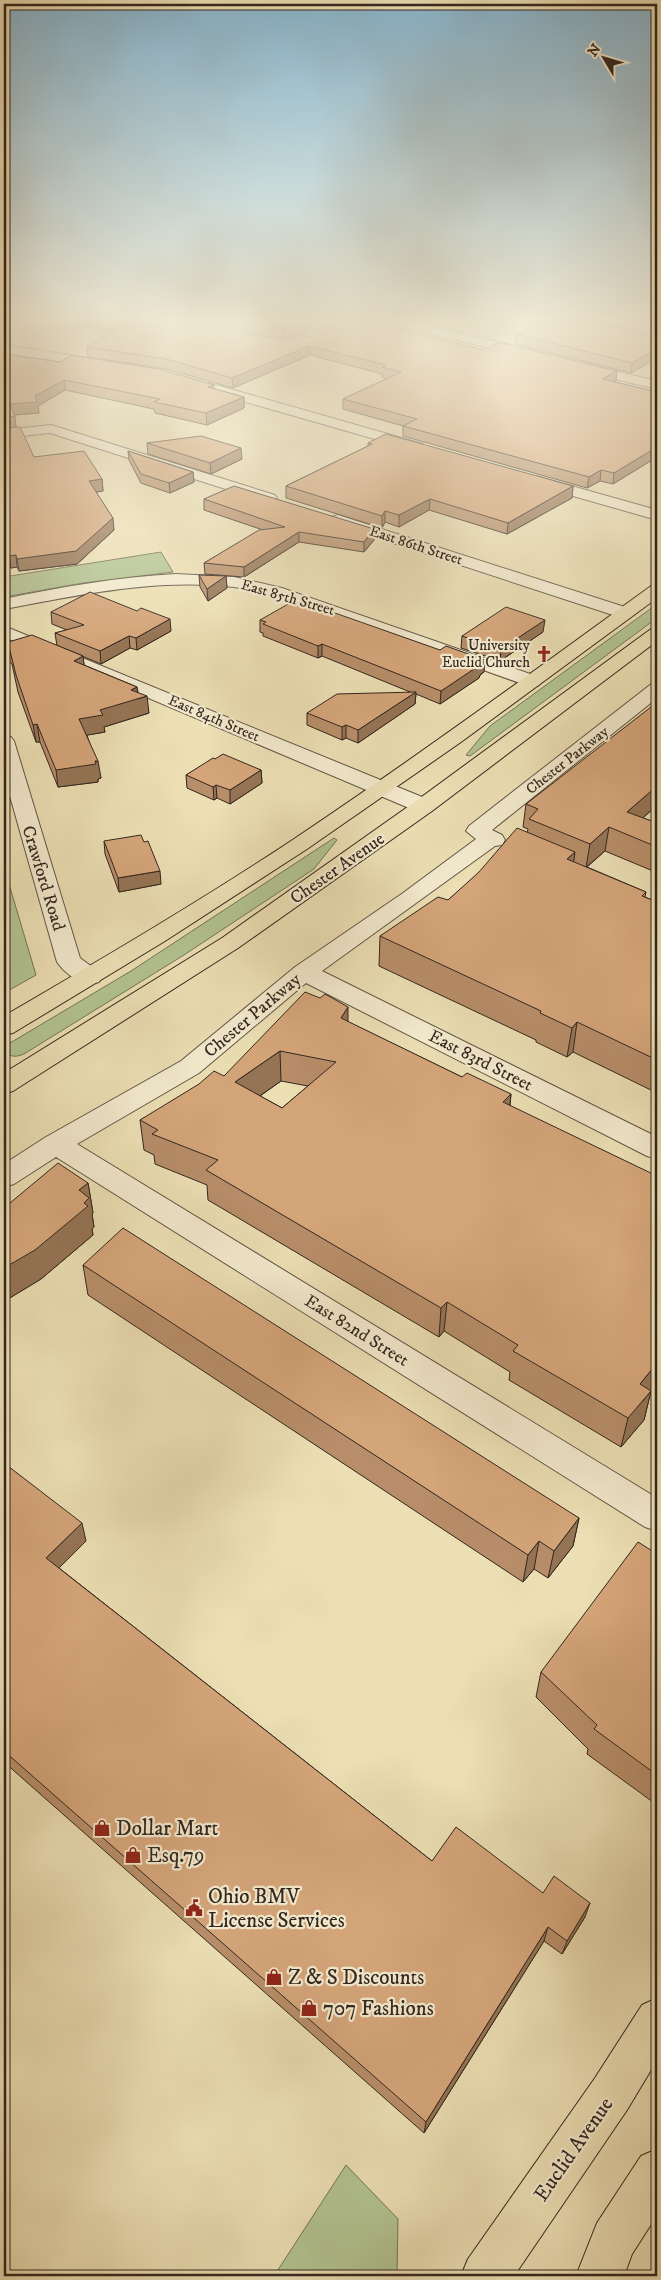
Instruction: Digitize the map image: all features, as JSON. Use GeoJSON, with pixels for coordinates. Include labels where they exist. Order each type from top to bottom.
{"type":"FeatureCollection","features":[{"type":"Feature","properties":{"kind":"main road"},"geometry":{"type":"LineString","coordinates":[[4,1027],[90,977],[247,880],[382,788],[657,590]]}},
{"type":"Feature","properties":{"kind":"main road","name":"Chester Avenue"},"geometry":{"type":"LineString","coordinates":[[5,1083],[230,943],[424,806],[657,632]]}},
{"type":"Feature","properties":{"kind":"main road","name":"Euclid Avenue"},"geometry":{"type":"LineString","coordinates":[[485,2276],[611,2094],[657,2020]]}},
{"type":"Feature","properties":{"kind":"main road"},"geometry":{"type":"LineString","coordinates":[[600,2276],[614,2240],[657,2172]]}},
{"type":"Feature","properties":{"kind":"street"},"geometry":{"type":"LineString","coordinates":[[349,427],[427,450]]}},
{"type":"Feature","properties":{"kind":"street"},"geometry":{"type":"LineString","coordinates":[[4,434],[52,429],[287,504]]}},
{"type":"Feature","properties":{"kind":"street"},"geometry":{"type":"LineString","coordinates":[[522,477],[657,515]]}},
{"type":"Feature","properties":{"kind":"street","name":"East 86th Street"},"geometry":{"type":"LineString","coordinates":[[325,516],[625,613]]}},
{"type":"Feature","properties":{"kind":"street","name":"East 85th Street"},"geometry":{"type":"LineString","coordinates":[[4,604],[136,583],[185,580],[240,583],[301,599],[532,681]]}},
{"type":"Feature","properties":{"kind":"street","name":"East 84th Street"},"geometry":{"type":"LineString","coordinates":[[4,631],[424,806]]}},
{"type":"Feature","properties":{"kind":"street","name":"Chester Parkway"},"geometry":{"type":"LineString","coordinates":[[4,1177],[56,1144],[190,1067],[304,972],[411,898],[657,689]]}},
{"type":"Feature","properties":{"kind":"street"},"geometry":{"type":"LineString","coordinates":[[627,713],[650,721]]}},
{"type":"Feature","properties":{"kind":"street","name":"Crawford Road"},"geometry":{"type":"LineString","coordinates":[[4,741],[69,962],[90,977]]}},
{"type":"Feature","properties":{"kind":"street"},"geometry":{"type":"LineString","coordinates":[[484,835],[514,848]]}},
{"type":"Feature","properties":{"kind":"street","name":"East 83rd Street"},"geometry":{"type":"LineString","coordinates":[[304,972],[657,1149]]}},
{"type":"Feature","properties":{"kind":"street","name":"East 82nd Street"},"geometry":{"type":"LineString","coordinates":[[56,1144],[657,1516]]}},
{"type":"Feature","properties":{"kind":"green space"},"geometry":{"type":"Polygon","coordinates":[[[161,552],[173,572],[83,583],[4,597],[4,577],[161,552]]]}},
{"type":"Feature","properties":{"kind":"green space"},"geometry":{"type":"Polygon","coordinates":[[[657,604],[657,618],[470,756],[466,755],[490,726],[657,604]]]}},
{"type":"Feature","properties":{"kind":"green space"},"geometry":{"type":"Polygon","coordinates":[[[334,838],[337,840],[314,869],[184,955],[24,1054],[14,1056],[9,1055],[5,1051],[10,1043],[131,971],[334,838]]]}},
{"type":"Feature","properties":{"kind":"green space"},"geometry":{"type":"Polygon","coordinates":[[[6,874],[36,975],[4,993],[4,876],[6,874]]]}},
{"type":"Feature","properties":{"kind":"green space"},"geometry":{"type":"Polygon","coordinates":[[[346,2165],[398,2219],[397,2276],[274,2276],[346,2165]]]}},
{"type":"Feature","properties":{"kind":"building"},"geometry":{"type":"Polygon","coordinates":[[[20,427],[34,457],[84,451],[102,479],[89,481],[113,518],[76,551],[17,559],[16,555],[9,556],[4,543],[4,428],[20,427]]]}},
{"type":"Feature","properties":{"kind":"building"},"geometry":{"type":"Polygon","coordinates":[[[408,427],[657,427],[657,447],[614,473],[601,470],[589,477],[408,427]]]}},
{"type":"Feature","properties":{"kind":"building"},"geometry":{"type":"Polygon","coordinates":[[[386,434],[573,486],[508,523],[430,499],[399,515],[385,511],[382,516],[286,486],[372,444],[368,443],[386,434]]]}},
{"type":"Feature","properties":{"kind":"building"},"geometry":{"type":"Polygon","coordinates":[[[201,436],[241,448],[210,463],[147,443],[201,436]]]}},
{"type":"Feature","properties":{"kind":"building"},"geometry":{"type":"Polygon","coordinates":[[[128,451],[193,472],[169,483],[141,474],[128,451]]]}},
{"type":"Feature","properties":{"kind":"building"},"geometry":{"type":"Polygon","coordinates":[[[234,486],[374,529],[364,542],[299,532],[244,567],[204,563],[259,530],[285,527],[204,499],[234,486]]]}},
{"type":"Feature","properties":{"kind":"building"},"geometry":{"type":"Polygon","coordinates":[[[199,575],[226,576],[207,589],[199,575]]]}},
{"type":"Feature","properties":{"kind":"building"},"geometry":{"type":"Polygon","coordinates":[[[90,592],[137,611],[141,608],[170,619],[136,638],[129,636],[100,651],[55,633],[84,625],[51,612],[90,592]]]}},
{"type":"Feature","properties":{"kind":"building"},"geometry":{"type":"Polygon","coordinates":[[[301,601],[440,650],[446,646],[485,660],[441,691],[322,644],[318,646],[263,624],[266,622],[260,620],[290,603],[295,605],[301,601]]]}},
{"type":"Feature","properties":{"kind":"building"},"geometry":{"type":"Polygon","coordinates":[[[506,607],[545,620],[501,649],[462,636],[506,607]]]}},
{"type":"Feature","properties":{"kind":"building"},"geometry":{"type":"Polygon","coordinates":[[[32,635],[83,656],[74,661],[137,687],[131,690],[147,696],[100,710],[103,715],[79,719],[98,761],[95,761],[96,764],[56,770],[37,724],[33,725],[16,675],[9,647],[5,643],[32,635]]]}},
{"type":"Feature","properties":{"kind":"building"},"geometry":{"type":"Polygon","coordinates":[[[416,692],[358,730],[346,725],[342,727],[307,713],[337,694],[416,692]]]}},
{"type":"Feature","properties":{"kind":"building"},"geometry":{"type":"Polygon","coordinates":[[[651,707],[657,708],[657,786],[627,812],[657,823],[657,847],[609,827],[590,844],[529,819],[538,809],[526,804],[651,707]]]}},
{"type":"Feature","properties":{"kind":"building"},"geometry":{"type":"Polygon","coordinates":[[[223,754],[261,770],[230,790],[216,785],[213,787],[186,775],[213,758],[215,759],[223,754]]]}},
{"type":"Feature","properties":{"kind":"building"},"geometry":{"type":"Polygon","coordinates":[[[517,828],[575,852],[567,859],[646,892],[642,896],[657,902],[657,1060],[577,1022],[572,1028],[540,1013],[541,1011],[380,936],[438,897],[448,900],[479,872],[517,828]]]}},
{"type":"Feature","properties":{"kind":"building"},"geometry":{"type":"Polygon","coordinates":[[[141,835],[144,842],[148,841],[160,871],[118,878],[104,841],[141,835]]]}},
{"type":"Feature","properties":{"kind":"building"},"geometry":{"type":"Polygon","coordinates":[[[305,992],[320,998],[325,994],[348,1007],[341,1018],[462,1077],[467,1073],[511,1094],[503,1102],[657,1176],[657,1363],[640,1384],[651,1391],[628,1418],[513,1351],[518,1345],[447,1302],[441,1308],[206,1170],[218,1160],[152,1134],[158,1130],[140,1120],[199,1084],[214,1071],[224,1076],[305,992]],[[280,1051],[235,1082],[282,1108],[336,1062],[280,1051]]]}},
{"type":"Feature","properties":{"kind":"building"},"geometry":{"type":"Polygon","coordinates":[[[58,1163],[88,1183],[79,1190],[89,1198],[84,1203],[88,1206],[35,1250],[4,1268],[4,1208],[58,1163]]]}},
{"type":"Feature","properties":{"kind":"building"},"geometry":{"type":"Polygon","coordinates":[[[123,1228],[579,1518],[554,1551],[539,1541],[528,1555],[83,1265],[123,1228]]]}},
{"type":"Feature","properties":{"kind":"building"},"geometry":{"type":"Polygon","coordinates":[[[4,1463],[82,1523],[46,1558],[432,1861],[456,1827],[543,1893],[554,1876],[590,1903],[567,1941],[548,1927],[426,2122],[4,1751],[4,1463]]]}},
{"type":"Feature","properties":{"kind":"building"},"geometry":{"type":"Polygon","coordinates":[[[638,1542],[657,1554],[657,1775],[594,1729],[597,1725],[541,1672],[638,1542]]]}},
{"type":"Feature","properties":{"kind":"place","name":"University Euclid Church"},"geometry":{"type":"Point","coordinates":[544,654]}},
{"type":"Feature","properties":{"kind":"place","name":"Dollar Mart"},"geometry":{"type":"Point","coordinates":[102,1828]}},
{"type":"Feature","properties":{"kind":"place","name":"Esq.79"},"geometry":{"type":"Point","coordinates":[133,1855]}},
{"type":"Feature","properties":{"kind":"place","name":"Ohio BMV License Services"},"geometry":{"type":"Point","coordinates":[194,1908]}},
{"type":"Feature","properties":{"kind":"place","name":"Z & S Discounts"},"geometry":{"type":"Point","coordinates":[274,1977]}},
{"type":"Feature","properties":{"kind":"place","name":"707 Fashions"},"geometry":{"type":"Point","coordinates":[309,2008]}}]}
